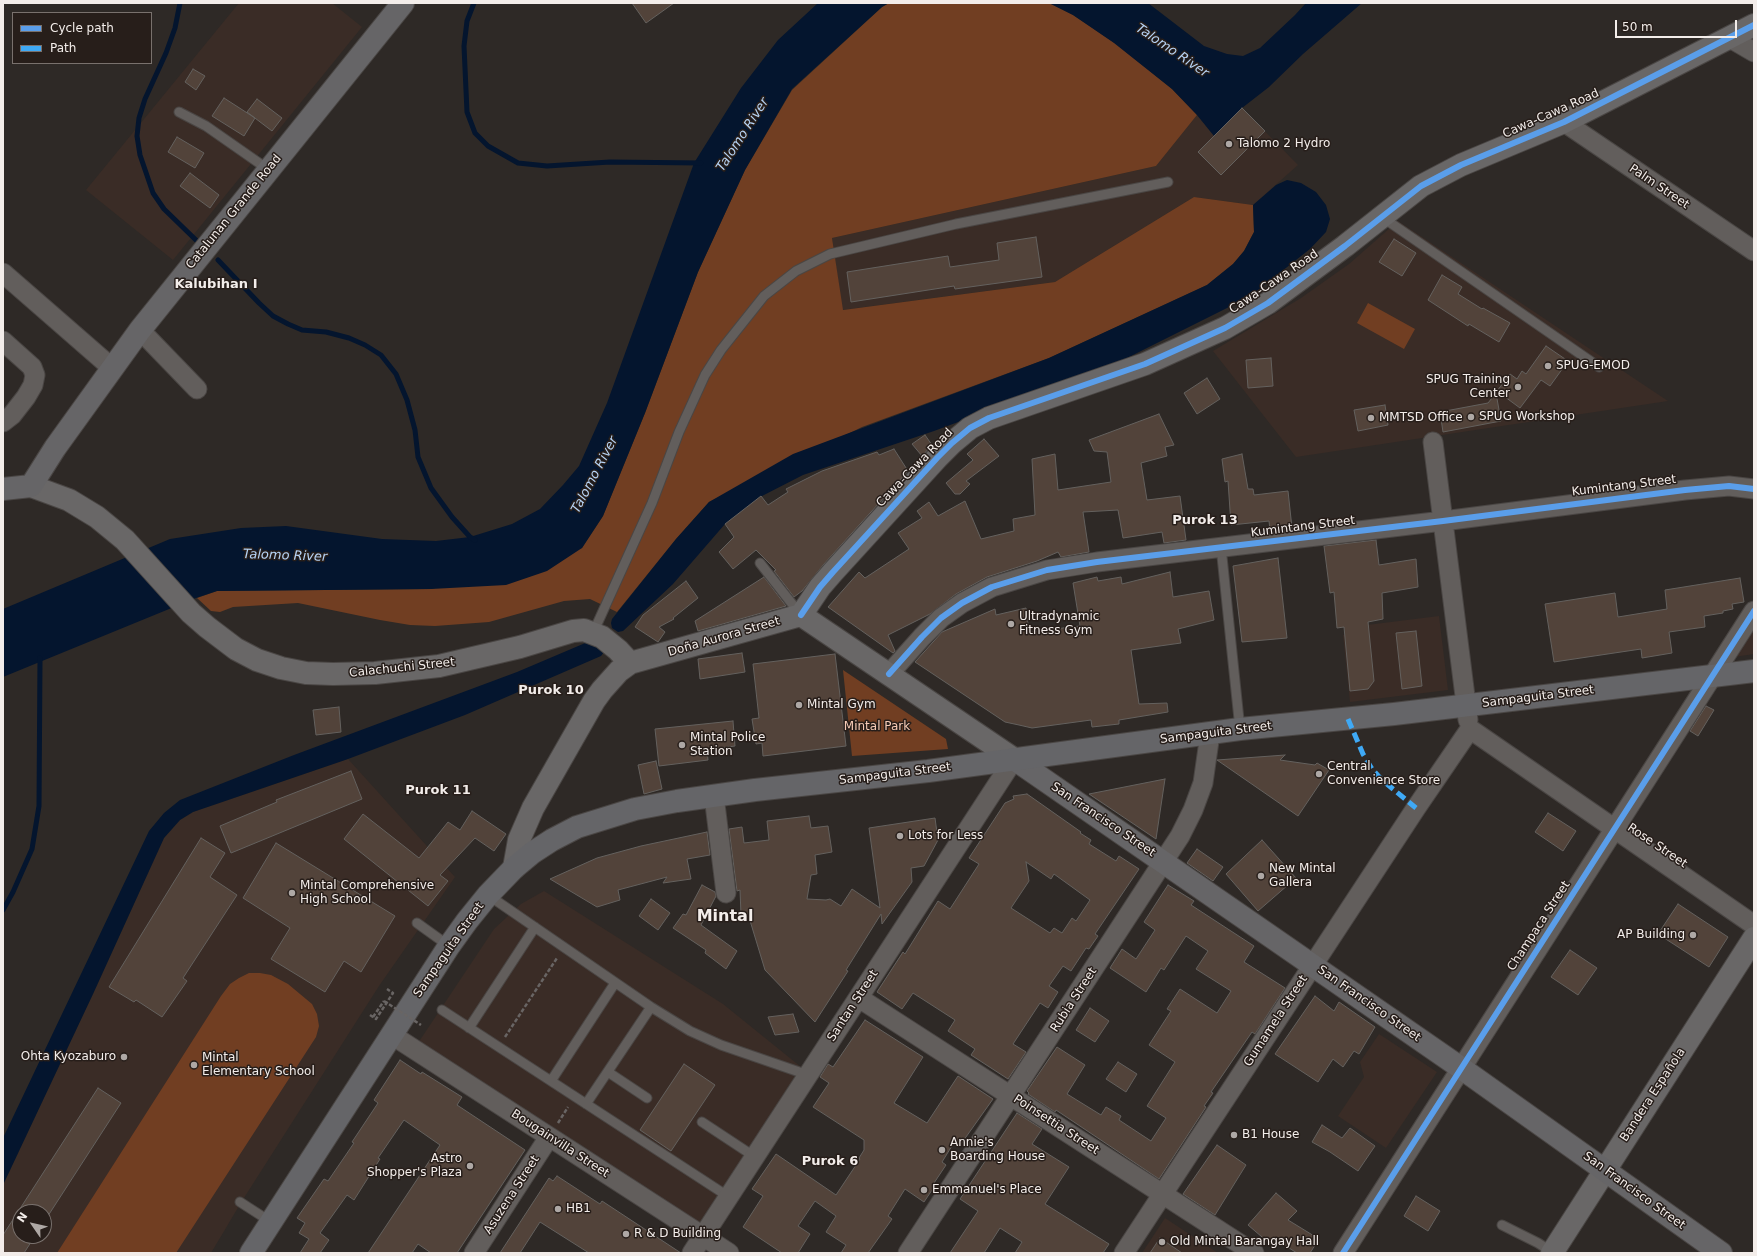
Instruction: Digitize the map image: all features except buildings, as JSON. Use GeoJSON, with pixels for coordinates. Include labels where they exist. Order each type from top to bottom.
{"type":"FeatureCollection","features":[{"type":"Feature","properties":{"kind":"highway","name":"Sampaguita Street"},"geometry":{"type":"LineString","coordinates":[[252,1253],[270,1222],[449,946],[488,895],[514,868],[532,852],[577,827],[635,809],[714,796],[1014,759],[1240,729],[1466,705],[1754,671]]}},
{"type":"Feature","properties":{"kind":"main road","name":"Catalunan Grande Road"},"geometry":{"type":"LineString","coordinates":[[31,486],[55,448],[140,330],[403,3]]}},
{"type":"Feature","properties":{"kind":"main road"},"geometry":{"type":"LineString","coordinates":[[3,489],[31,486]]}},
{"type":"Feature","properties":{"kind":"main road","name":"San Francisco Street"},"geometry":{"type":"LineString","coordinates":[[1014,759],[1461,1068],[1721,1253]]}},
{"type":"Feature","properties":{"kind":"street","name":"Cawa-Cawa Road"},"geometry":{"type":"LineString","coordinates":[[801,615],[820,587],[833,572],[937,458],[970,428],[989,418],[1145,364],[1226,328],[1268,303],[1345,246],[1381,216],[1421,186],[1461,165],[1564,122],[1754,25]]}},
{"type":"Feature","properties":{"kind":"street"},"geometry":{"type":"LineString","coordinates":[[1730,38],[1754,52]]}},
{"type":"Feature","properties":{"kind":"street","name":"Palm Street"},"geometry":{"type":"LineString","coordinates":[[1564,122],[1754,251]]}},
{"type":"Feature","properties":{"kind":"street"},"geometry":{"type":"LineString","coordinates":[[3,273],[112,368]]}},
{"type":"Feature","properties":{"kind":"street"},"geometry":{"type":"LineString","coordinates":[[140,330],[197,389]]}},
{"type":"Feature","properties":{"kind":"street"},"geometry":{"type":"LineString","coordinates":[[3,341],[32,367],[35,375],[33,385],[26,397],[12,415],[3,422]]}},
{"type":"Feature","properties":{"kind":"street"},"geometry":{"type":"LineString","coordinates":[[1433,442],[1470,729]]}},
{"type":"Feature","properties":{"kind":"street","name":"Calachuchi Street"},"geometry":{"type":"LineString","coordinates":[[31,486],[69,500],[97,517],[125,540],[191,613],[236,649],[257,660],[281,668],[320,673],[375,673],[439,666],[492,655],[572,631],[584,630],[593,632],[610,643],[630,663]]}},
{"type":"Feature","properties":{"kind":"street","name":"Kumintang Street"},"geometry":{"type":"LineString","coordinates":[[890,674],[922,637],[941,618],[962,603],[992,587],[1047,570],[1685,490],[1729,486],[1754,489]]}},
{"type":"Feature","properties":{"kind":"street","name":"Champaca Street"},"geometry":{"type":"LineString","coordinates":[[1343,1253],[1754,611]]}},
{"type":"Feature","properties":{"kind":"street"},"geometry":{"type":"LineString","coordinates":[[801,615],[1014,759]]}},
{"type":"Feature","properties":{"kind":"street","name":"Doña Aurora Street"},"geometry":{"type":"LineString","coordinates":[[514,868],[516,852],[525,824],[586,715],[610,679],[630,663],[801,615]]}},
{"type":"Feature","properties":{"kind":"street","name":"Rose Street"},"geometry":{"type":"LineString","coordinates":[[1470,729],[1754,925]]}},
{"type":"Feature","properties":{"kind":"street","name":"Gumamela Street"},"geometry":{"type":"LineString","coordinates":[[1124,1253],[1470,729]]}},
{"type":"Feature","properties":{"kind":"street","name":"Rubia Street"},"geometry":{"type":"LineString","coordinates":[[908,1253],[1164,862],[1193,810],[1203,783],[1210,734]]}},
{"type":"Feature","properties":{"kind":"street","name":"Santan Street"},"geometry":{"type":"LineString","coordinates":[[692,1253],[1014,759]]}},
{"type":"Feature","properties":{"kind":"street"},"geometry":{"type":"LineString","coordinates":[[714,796],[726,893]]}},
{"type":"Feature","properties":{"kind":"street","name":"Bandera Española"},"geometry":{"type":"LineString","coordinates":[[1552,1253],[1754,938]]}},
{"type":"Feature","properties":{"kind":"street","name":"Poinsettia Street"},"geometry":{"type":"LineString","coordinates":[[859,998],[1254,1253]]}},
{"type":"Feature","properties":{"kind":"street","name":"Bougainvilla Street"},"geometry":{"type":"LineString","coordinates":[[392,1035],[729,1253]]}},
{"type":"Feature","properties":{"kind":"street","name":"Asuzena Street"},"geometry":{"type":"LineString","coordinates":[[474,1253],[549,1137]]}},
{"type":"Feature","properties":{"kind":"lane"},"geometry":{"type":"LineString","coordinates":[[179,112],[206,126],[269,170]]}},
{"type":"Feature","properties":{"kind":"lane"},"geometry":{"type":"LineString","coordinates":[[593,632],[652,503],[680,432],[705,375],[721,350],[764,296],[796,270],[830,254],[956,224],[1168,182]]}},
{"type":"Feature","properties":{"kind":"lane"},"geometry":{"type":"LineString","coordinates":[[1381,216],[1599,367]]}},
{"type":"Feature","properties":{"kind":"lane"},"geometry":{"type":"LineString","coordinates":[[1221,547],[1240,729]]}},
{"type":"Feature","properties":{"kind":"lane"},"geometry":{"type":"LineString","coordinates":[[760,563],[801,615]]}},
{"type":"Feature","properties":{"kind":"lane"},"geometry":{"type":"LineString","coordinates":[[488,895],[615,983],[690,1031],[721,1045],[808,1075]]}},
{"type":"Feature","properties":{"kind":"lane"},"geometry":{"type":"LineString","coordinates":[[417,922],[449,946]]}},
{"type":"Feature","properties":{"kind":"lane"},"geometry":{"type":"LineString","coordinates":[[469,1028],[535,927]]}},
{"type":"Feature","properties":{"kind":"lane"},"geometry":{"type":"LineString","coordinates":[[551,1081],[615,983]]}},
{"type":"Feature","properties":{"kind":"lane"},"geometry":{"type":"LineString","coordinates":[[586,1104],[651,1007]]}},
{"type":"Feature","properties":{"kind":"lane"},"geometry":{"type":"LineString","coordinates":[[442,1010],[729,1197]]}},
{"type":"Feature","properties":{"kind":"lane"},"geometry":{"type":"LineString","coordinates":[[608,1072],[647,1098]]}},
{"type":"Feature","properties":{"kind":"lane"},"geometry":{"type":"LineString","coordinates":[[702,1122],[755,1157]]}},
{"type":"Feature","properties":{"kind":"lane"},"geometry":{"type":"LineString","coordinates":[[240,1202],[270,1222]]}},
{"type":"Feature","properties":{"kind":"lane"},"geometry":{"type":"LineString","coordinates":[[1502,1225],[1538,1243],[1552,1253]]}},
{"type":"Feature","properties":{"kind":"path"},"geometry":{"type":"LineString","coordinates":[[498,1047],[564,947]]}},
{"type":"Feature","properties":{"kind":"path"},"geometry":{"type":"LineString","coordinates":[[370,1015],[376,1019],[393,993],[387,989]]}},
{"type":"Feature","properties":{"kind":"path"},"geometry":{"type":"LineString","coordinates":[[373,1017],[384,1001],[421,1025]]}},
{"type":"Feature","properties":{"kind":"path"},"geometry":{"type":"LineString","coordinates":[[549,1137],[575,1097]]}},
{"type":"Feature","properties":{"kind":"shaded area"},"geometry":{"type":"Polygon","coordinates":[[[239,3],[332,3],[362,27],[173,260],[86,190],[239,3]]]}},
{"type":"Feature","properties":{"kind":"shaded area"},"geometry":{"type":"Polygon","coordinates":[[[1242,108],[1298,165],[1253,205],[1194,197],[1055,282],[842,310],[832,238],[1156,166],[1197,115],[1214,136],[1242,108]]]}},
{"type":"Feature","properties":{"kind":"shaded area"},"geometry":{"type":"Polygon","coordinates":[[[1398,221],[1668,401],[1296,457],[1213,351],[1301,298],[1349,264],[1398,221]]]}},
{"type":"Feature","properties":{"kind":"shaded area"},"geometry":{"type":"Polygon","coordinates":[[[1439,616],[1448,690],[1350,702],[1343,635],[1367,632],[1367,625],[1439,616]]]}},
{"type":"Feature","properties":{"kind":"shaded area"},"geometry":{"type":"Polygon","coordinates":[[[1754,626],[1754,654],[1734,657],[1754,626]]]}},
{"type":"Feature","properties":{"kind":"shaded area"},"geometry":{"type":"Polygon","coordinates":[[[348,759],[455,877],[379,986],[242,1201],[211,1253],[3,1253],[3,1185],[93,994],[164,838],[180,820],[193,812],[348,759]]]}},
{"type":"Feature","properties":{"kind":"shaded area"},"geometry":{"type":"Polygon","coordinates":[[[544,891],[723,1004],[801,1067],[699,1226],[418,1043],[494,929],[521,904],[544,891]]]}},
{"type":"Feature","properties":{"kind":"shaded area"},"geometry":{"type":"Polygon","coordinates":[[[1379,1034],[1437,1072],[1386,1148],[1338,1116],[1364,1077],[1360,1062],[1379,1034]]]}},
{"type":"Feature","properties":{"kind":"shaded area"},"geometry":{"type":"Polygon","coordinates":[[[1165,1218],[1218,1253],[1142,1253],[1165,1218]]]}},
{"type":"Feature","properties":{"kind":"green space"},"geometry":{"type":"Polygon","coordinates":[[[889,3],[1049,3],[1073,15],[1115,43],[1172,89],[1197,115],[1156,166],[832,238],[843,310],[1055,282],[1194,197],[1253,205],[1254,232],[1244,251],[1233,264],[1207,285],[1049,358],[862,427],[709,502],[676,539],[617,612],[590,599],[564,601],[489,622],[435,626],[410,625],[380,620],[298,603],[233,607],[220,612],[211,611],[197,598],[217,591],[431,589],[582,548],[603,516],[645,413],[698,272],[745,170],[792,90],[882,7],[889,3]]]}},
{"type":"Feature","properties":{"kind":"green space"},"geometry":{"type":"Polygon","coordinates":[[[1368,303],[1415,329],[1404,349],[1357,323],[1368,303]]]}},
{"type":"Feature","properties":{"kind":"green space","name":"Mintal Park"},"geometry":{"type":"Polygon","coordinates":[[[843,670],[946,739],[948,749],[852,756],[843,670]]]}},
{"type":"Feature","properties":{"kind":"green space"},"geometry":{"type":"Polygon","coordinates":[[[249,973],[271,975],[288,984],[312,1004],[317,1014],[319,1026],[316,1037],[176,1253],[57,1253],[221,996],[230,984],[249,973]]]}},
{"type":"Feature","properties":{"kind":"water","name":"Talomo River"},"geometry":{"type":"Polygon","coordinates":[[[818,3],[889,3],[882,7],[792,89],[745,170],[698,272],[645,413],[603,516],[582,548],[547,571],[506,585],[431,589],[217,591],[196,598],[3,677],[3,609],[170,539],[241,528],[286,526],[382,539],[436,541],[470,537],[512,524],[540,509],[579,466],[607,403],[694,163],[741,88],[778,40],[818,3]]]}},
{"type":"Feature","properties":{"kind":"water","name":"Talomo River"},"geometry":{"type":"Polygon","coordinates":[[[1049,3],[1148,3],[1204,46],[1227,54],[1243,56],[1260,48],[1306,3],[1362,3],[1303,54],[1269,87],[1242,108],[1214,136],[1197,115],[1172,89],[1114,43],[1073,15],[1049,3]]]}},
{"type":"Feature","properties":{"kind":"water"},"geometry":{"type":"Polygon","coordinates":[[[1287,180],[1301,183],[1316,192],[1326,205],[1330,219],[1326,232],[1310,249],[1249,297],[1119,362],[934,431],[803,475],[762,496],[725,524],[673,584],[623,631],[618,632],[612,628],[612,619],[676,539],[709,502],[793,454],[1049,358],[1207,285],[1233,264],[1244,251],[1254,232],[1253,205],[1276,185],[1287,180]]]}},
{"type":"Feature","properties":{"kind":"water"},"geometry":{"type":"Polygon","coordinates":[[[590,641],[604,652],[601,656],[465,715],[348,759],[193,812],[180,820],[164,838],[93,994],[3,1185],[3,1138],[149,831],[164,813],[180,800],[294,755],[517,672],[590,641]]]}},
{"type":"Feature","properties":{"kind":"waterway"},"geometry":{"type":"LineString","coordinates":[[180,3],[175,28],[166,53],[145,99],[139,118],[137,136],[140,155],[153,193],[164,209],[198,242]]}},
{"type":"Feature","properties":{"kind":"waterway"},"geometry":{"type":"LineString","coordinates":[[474,3],[467,21],[464,46],[467,112],[475,133],[488,146],[518,163],[547,166],[610,162],[701,163]]}},
{"type":"Feature","properties":{"kind":"waterway"},"geometry":{"type":"LineString","coordinates":[[218,260],[273,316],[302,330],[326,332],[349,338],[365,345],[381,355],[396,374],[407,400],[415,430],[418,457],[431,488],[452,517],[470,537],[475,540]]}},
{"type":"Feature","properties":{"kind":"waterway"},"geometry":{"type":"LineString","coordinates":[[3,910],[13,892],[32,849],[39,806],[40,658]]}},
{"type":"Feature","properties":{"kind":"marked path"},"geometry":{"type":"LineString","coordinates":[[1348,719],[1363,754],[1372,769],[1382,780],[1416,808]]}},
{"type":"Feature","properties":{"kind":"cycle path"},"geometry":{"type":"LineString","coordinates":[[801,615],[820,587],[833,572],[937,458],[970,428],[989,418],[1145,364],[1225,328],[1268,303],[1345,246],[1421,186],[1461,165],[1564,122],[1754,25]]}},
{"type":"Feature","properties":{"kind":"cycle path"},"geometry":{"type":"LineString","coordinates":[[889,674],[941,618],[962,603],[992,587],[1047,570],[1097,562],[1443,521],[1685,490],[1729,486],[1754,489]]}},
{"type":"Feature","properties":{"kind":"cycle path"},"geometry":{"type":"LineString","coordinates":[[1343,1253],[1754,611]]}},
{"type":"Feature","properties":{"kind":"place","name":"Talomo 2 Hydro"},"geometry":{"type":"Point","coordinates":[1229,144]}},
{"type":"Feature","properties":{"kind":"place","name":"SPUG-EMOD"},"geometry":{"type":"Point","coordinates":[1548,366]}},
{"type":"Feature","properties":{"kind":"place","name":"SPUG Training Center"},"geometry":{"type":"Point","coordinates":[1518,387]}},
{"type":"Feature","properties":{"kind":"place","name":"SPUG Workshop"},"geometry":{"type":"Point","coordinates":[1471,417]}},
{"type":"Feature","properties":{"kind":"place","name":"MMTSD Office"},"geometry":{"type":"Point","coordinates":[1371,418]}},
{"type":"Feature","properties":{"kind":"place","name":"Ultradynamic Fitness Gym"},"geometry":{"type":"Point","coordinates":[1011,624]}},
{"type":"Feature","properties":{"kind":"place","name":"Mintal Gym"},"geometry":{"type":"Point","coordinates":[799,705]}},
{"type":"Feature","properties":{"kind":"place","name":"Mintal Police Station"},"geometry":{"type":"Point","coordinates":[682,745]}},
{"type":"Feature","properties":{"kind":"place","name":"Central Convenience Store"},"geometry":{"type":"Point","coordinates":[1319,774]}},
{"type":"Feature","properties":{"kind":"place","name":"Lots for Less"},"geometry":{"type":"Point","coordinates":[900,836]}},
{"type":"Feature","properties":{"kind":"place","name":"New Mintal Gallera"},"geometry":{"type":"Point","coordinates":[1261,876]}},
{"type":"Feature","properties":{"kind":"place","name":"Mintal Comprehensive High School"},"geometry":{"type":"Point","coordinates":[292,893]}},
{"type":"Feature","properties":{"kind":"place","name":"AP Building"},"geometry":{"type":"Point","coordinates":[1693,935]}},
{"type":"Feature","properties":{"kind":"place","name":"Ohta Kyozaburo"},"geometry":{"type":"Point","coordinates":[124,1057]}},
{"type":"Feature","properties":{"kind":"place","name":"Mintal Elementary School"},"geometry":{"type":"Point","coordinates":[194,1065]}},
{"type":"Feature","properties":{"kind":"place","name":"B1 House"},"geometry":{"type":"Point","coordinates":[1234,1135]}},
{"type":"Feature","properties":{"kind":"place","name":"Annie's Boarding House"},"geometry":{"type":"Point","coordinates":[942,1150]}},
{"type":"Feature","properties":{"kind":"place","name":"Astro Shopper's Plaza"},"geometry":{"type":"Point","coordinates":[470,1166]}},
{"type":"Feature","properties":{"kind":"place","name":"Emmanuel's Place"},"geometry":{"type":"Point","coordinates":[924,1190]}},
{"type":"Feature","properties":{"kind":"place","name":"HB1"},"geometry":{"type":"Point","coordinates":[558,1209]}},
{"type":"Feature","properties":{"kind":"place","name":"R & D Building"},"geometry":{"type":"Point","coordinates":[626,1234]}},
{"type":"Feature","properties":{"kind":"place","name":"Old Mintal Barangay Hall"},"geometry":{"type":"Point","coordinates":[1162,1242]}},
{"type":"Feature","properties":{"kind":"district","name":"Kalubihan I"},"geometry":{"type":"Point","coordinates":[216,285]}},
{"type":"Feature","properties":{"kind":"district","name":"Purok 13"},"geometry":{"type":"Point","coordinates":[1205,521]}},
{"type":"Feature","properties":{"kind":"district","name":"Purok 10"},"geometry":{"type":"Point","coordinates":[551,691]}},
{"type":"Feature","properties":{"kind":"district","name":"Purok 11"},"geometry":{"type":"Point","coordinates":[438,791]}},
{"type":"Feature","properties":{"kind":"district","name":"Mintal"},"geometry":{"type":"Point","coordinates":[725,917]}},
{"type":"Feature","properties":{"kind":"district","name":"Purok 6"},"geometry":{"type":"Point","coordinates":[830,1162]}}]}
